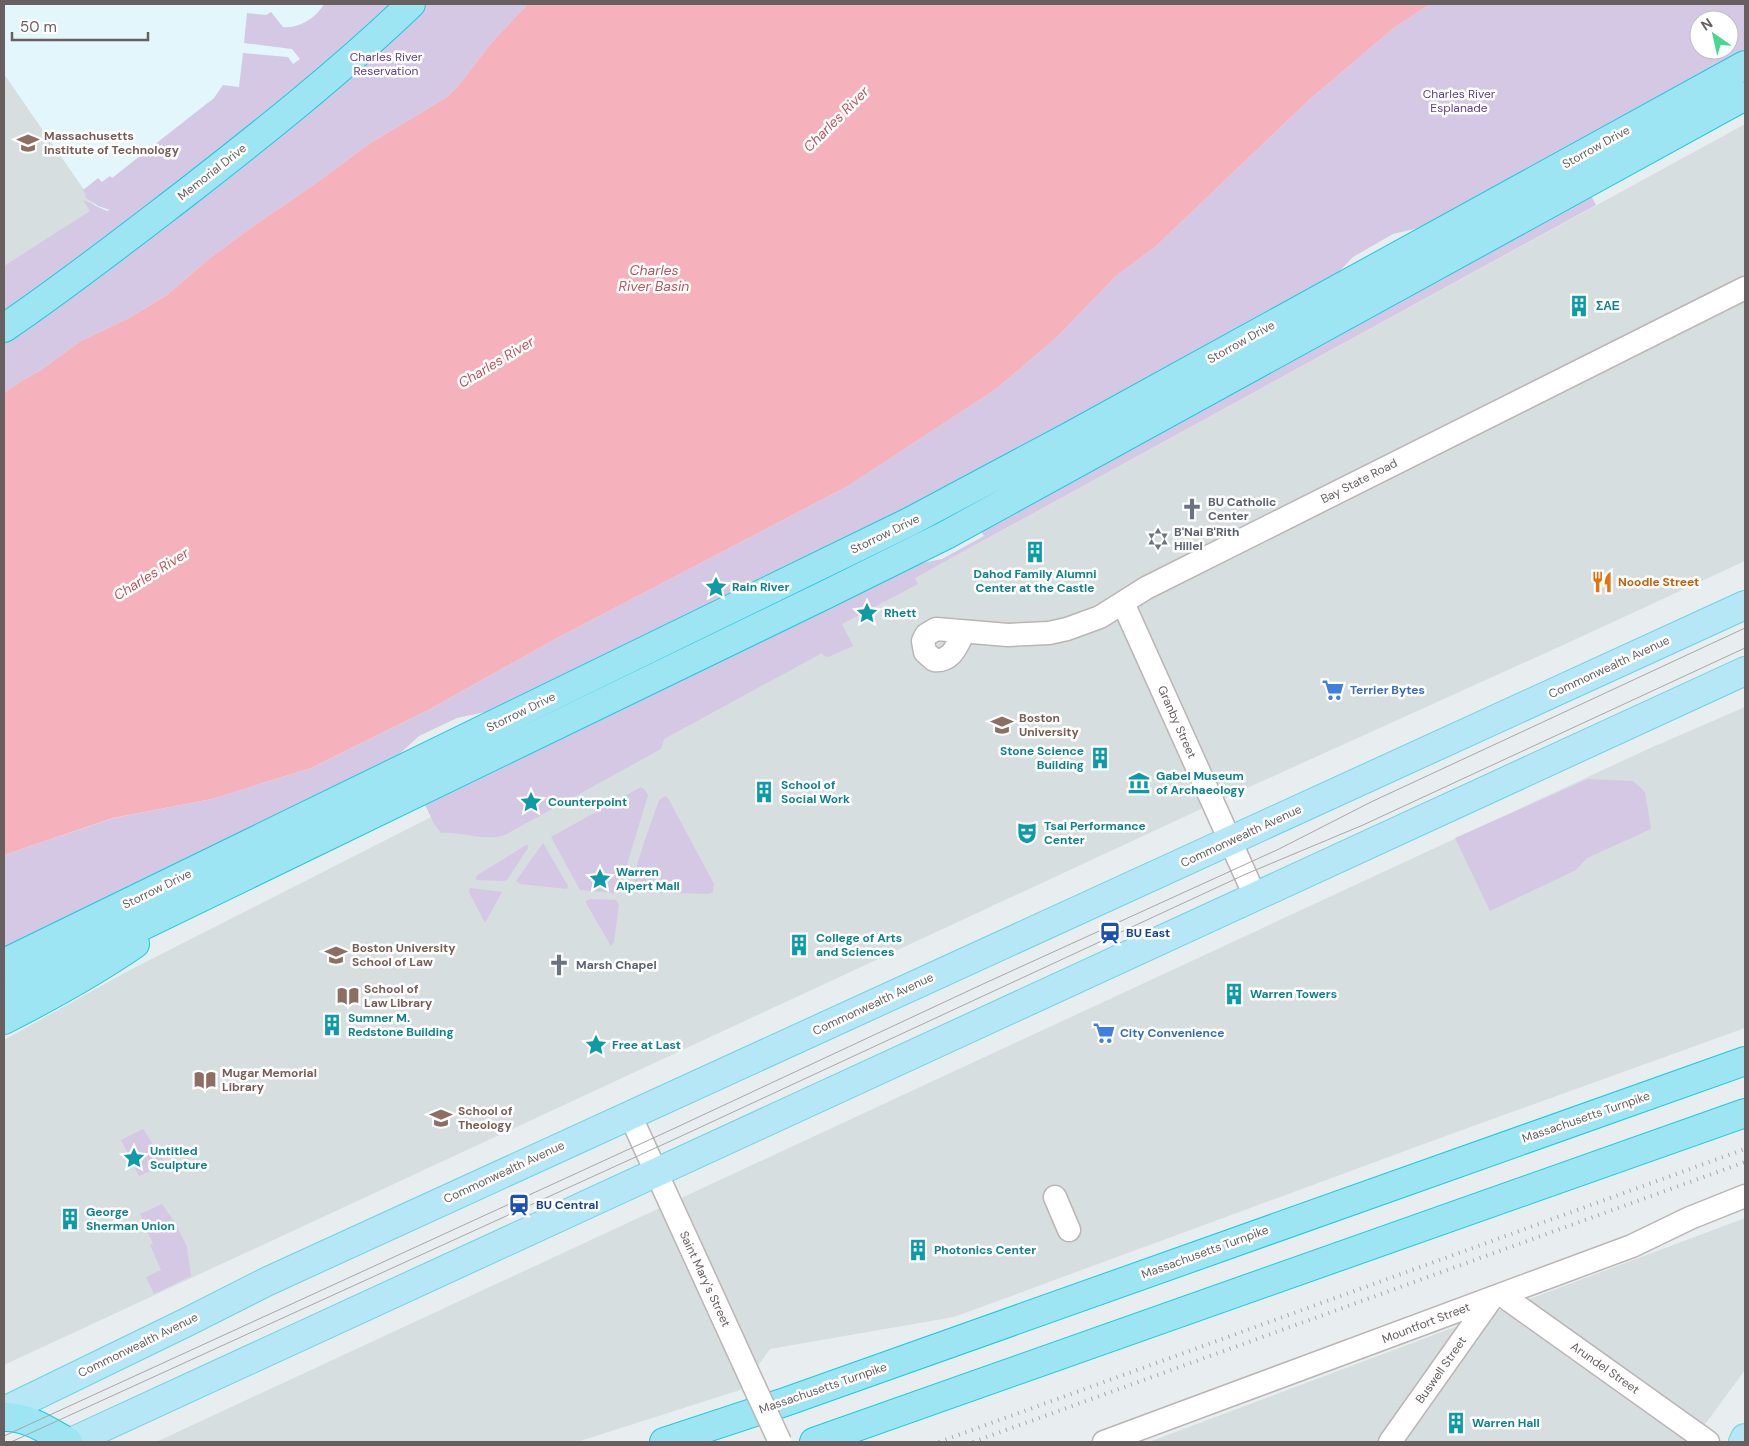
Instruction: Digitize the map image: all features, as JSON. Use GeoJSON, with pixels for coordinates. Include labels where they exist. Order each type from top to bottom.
{"type":"FeatureCollection","features":[{"type":"Feature","properties":{"kind":"highway","name":"Memorial Drive"},"geometry":{"type":"LineString","coordinates":[[4,328],[77,275],[251,142],[339,69],[404,6]]}},
{"type":"Feature","properties":{"kind":"highway","name":"Storrow Drive"},"geometry":{"type":"LineString","coordinates":[[4,963],[934,510],[1745,65]]}},
{"type":"Feature","properties":{"kind":"highway"},"geometry":{"type":"LineString","coordinates":[[4,993],[946,535],[1745,96]]}},
{"type":"Feature","properties":{"kind":"highway"},"geometry":{"type":"LineString","coordinates":[[4,1020],[104,966],[206,895]]}},
{"type":"Feature","properties":{"kind":"highway","name":"Massachusetts Turnpike"},"geometry":{"type":"LineString","coordinates":[[664,1442],[785,1402],[1745,1060]]}},
{"type":"Feature","properties":{"kind":"highway"},"geometry":{"type":"LineString","coordinates":[[814,1442],[1745,1113]]}},
{"type":"Feature","properties":{"kind":"highway"},"geometry":{"type":"LineString","coordinates":[[4,1417],[14,1417],[28,1421],[69,1442]]}},
{"type":"Feature","properties":{"kind":"main road","name":"Commonwealth Avenue"},"geometry":{"type":"LineString","coordinates":[[4,1411],[266,1282],[1745,605]]}},
{"type":"Feature","properties":{"kind":"main road"},"geometry":{"type":"LineString","coordinates":[[69,1442],[1745,671]]}},
{"type":"Feature","properties":{"kind":"main road"},"geometry":{"type":"LineString","coordinates":[[1742,1442],[1745,1438]]}},
{"type":"Feature","properties":{"kind":"street","name":"Bay State Road"},"geometry":{"type":"LineString","coordinates":[[964,632],[1008,635],[1048,633],[1084,623],[1107,613],[1146,588],[1744,292]]}},
{"type":"Feature","properties":{"kind":"street","name":"Granby Street"},"geometry":{"type":"LineString","coordinates":[[1122,603],[1255,896]]}},
{"type":"Feature","properties":{"kind":"street","name":"Saint Mary's Street"},"geometry":{"type":"LineString","coordinates":[[630,1115],[780,1442]]}},
{"type":"Feature","properties":{"kind":"street","name":"Mountfort Street"},"geometry":{"type":"LineString","coordinates":[[1104,1442],[1632,1246],[1690,1218],[1745,1196]]}},
{"type":"Feature","properties":{"kind":"street"},"geometry":{"type":"LineString","coordinates":[[1055,1197],[1069,1230]]}},
{"type":"Feature","properties":{"kind":"street","name":"Buswell Street"},"geometry":{"type":"LineString","coordinates":[[1390,1442],[1497,1296]]}},
{"type":"Feature","properties":{"kind":"street","name":"Arundel Street"},"geometry":{"type":"LineString","coordinates":[[1497,1296],[1708,1442]]}},
{"type":"Feature","properties":{"kind":"shaded area"},"geometry":{"type":"Polygon","coordinates":[[[4,4],[370,4],[100,213],[4,74],[4,4]]]}},
{"type":"Feature","properties":{"kind":"shaded area","name":"Massachusetts Institute of Technology"},"geometry":{"type":"Polygon","coordinates":[[[4,74],[100,213],[4,271],[4,74]]]}},
{"type":"Feature","properties":{"kind":"shaded area","name":"Boston University"},"geometry":{"type":"Polygon","coordinates":[[[1745,124],[1745,561],[1214,803],[4,1365],[4,1040],[128,971],[431,817],[937,566],[1745,124]]]}},
{"type":"Feature","properties":{"kind":"shaded area"},"geometry":{"type":"Polygon","coordinates":[[[1745,707],[1745,1028],[954,1317],[770,1349],[740,1390],[577,1442],[156,1442],[1648,749],[1745,707]]]}},
{"type":"Feature","properties":{"kind":"shaded area"},"geometry":{"type":"Polygon","coordinates":[[[1745,1218],[1745,1370],[1692,1442],[1149,1442],[1745,1218]]]}},
{"type":"Feature","properties":{"kind":"green space","name":"Charles River Reservation"},"geometry":{"type":"Polygon","coordinates":[[[324,4],[528,4],[492,42],[458,86],[447,97],[369,144],[210,258],[167,295],[129,318],[81,341],[41,370],[4,393],[4,266],[90,211],[83,200],[107,211],[110,210],[98,206],[85,197],[83,190],[98,178],[102,182],[110,176],[112,178],[214,98],[223,85],[239,87],[243,53],[288,57],[293,64],[300,59],[292,49],[244,43],[247,13],[266,15],[271,12],[283,27],[289,27],[301,24],[312,18],[324,4]]]}},
{"type":"Feature","properties":{"kind":"green space","name":"Charles River Esplanade"},"geometry":{"type":"Polygon","coordinates":[[[1430,4],[1745,4],[1745,53],[1739,56],[1739,10],[1689,10],[1689,60],[1732,60],[1436,224],[1393,234],[1353,257],[1330,281],[1107,404],[887,518],[495,710],[457,718],[419,736],[396,757],[4,947],[4,855],[114,818],[212,799],[311,768],[430,709],[559,637],[848,486],[996,389],[1058,336],[1115,277],[1156,246],[1310,99],[1395,27],[1430,4]]]}},
{"type":"Feature","properties":{"kind":"green space"},"geometry":{"type":"Polygon","coordinates":[[[1589,192],[1596,205],[915,578],[918,584],[842,624],[853,646],[828,657],[822,653],[664,739],[661,749],[505,835],[481,837],[457,833],[441,833],[434,824],[423,800],[917,564],[942,559],[984,536],[979,528],[1589,192]]]}},
{"type":"Feature","properties":{"kind":"green space"},"geometry":{"type":"Polygon","coordinates":[[[1588,779],[1633,781],[1645,792],[1651,829],[1587,858],[1576,870],[1490,911],[1455,838],[1588,779]]]}},
{"type":"Feature","properties":{"kind":"green space"},"geometry":{"type":"Polygon","coordinates":[[[641,787],[648,795],[619,891],[615,893],[580,890],[551,837],[641,787]]]}},
{"type":"Feature","properties":{"kind":"green space"},"geometry":{"type":"Polygon","coordinates":[[[665,796],[668,798],[714,884],[713,892],[709,894],[636,892],[633,890],[635,872],[648,832],[659,800],[665,796]]]}},
{"type":"Feature","properties":{"kind":"green space"},"geometry":{"type":"Polygon","coordinates":[[[543,843],[568,886],[567,889],[520,884],[516,881],[543,843]]]}},
{"type":"Feature","properties":{"kind":"green space"},"geometry":{"type":"Polygon","coordinates":[[[528,845],[528,848],[507,880],[476,880],[476,876],[528,845]]]}},
{"type":"Feature","properties":{"kind":"green space"},"geometry":{"type":"Polygon","coordinates":[[[470,888],[502,892],[485,923],[469,892],[470,888]]]}},
{"type":"Feature","properties":{"kind":"green space"},"geometry":{"type":"Polygon","coordinates":[[[590,899],[616,900],[619,904],[614,942],[611,946],[586,903],[590,899]]]}},
{"type":"Feature","properties":{"kind":"green space"},"geometry":{"type":"Polygon","coordinates":[[[143,1129],[166,1164],[139,1176],[121,1140],[143,1129]]]}},
{"type":"Feature","properties":{"kind":"green space"},"geometry":{"type":"Polygon","coordinates":[[[162,1204],[176,1224],[187,1247],[191,1276],[154,1294],[146,1277],[161,1270],[150,1245],[153,1244],[140,1214],[162,1204]]]}},
{"type":"Feature","properties":{"kind":"water","name":"Charles River Basin"},"geometry":{"type":"Polygon","coordinates":[[[528,4],[1430,4],[1395,27],[1310,99],[1156,246],[1115,277],[1058,336],[996,389],[848,486],[559,637],[430,709],[311,768],[212,799],[113,818],[4,855],[4,393],[41,370],[81,341],[129,318],[167,295],[210,258],[369,144],[447,97],[458,86],[492,42],[528,4]]]}},
{"type":"Feature","properties":{"kind":"tram line"},"geometry":{"type":"LineString","coordinates":[[4,1436],[1279,849],[1371,802],[1745,628]]}},
{"type":"Feature","properties":{"kind":"tram line"},"geometry":{"type":"LineString","coordinates":[[11,1442],[675,1139],[1246,874],[1363,825],[1745,648]]}},
{"type":"Feature","properties":{"kind":"railway"},"geometry":{"type":"LineString","coordinates":[[939,1442],[1745,1149]]}},
{"type":"Feature","properties":{"kind":"railway"},"geometry":{"type":"LineString","coordinates":[[973,1442],[1745,1162]]}},
{"type":"Feature","properties":{"kind":"place","name":"Massachusetts Institute of Technology"},"geometry":{"type":"Point","coordinates":[28,143]}},
{"type":"Feature","properties":{"kind":"place","name":"ΣΑΕ"},"geometry":{"type":"Point","coordinates":[1579,306]}},
{"type":"Feature","properties":{"kind":"place","name":"BU Catholic Center"},"geometry":{"type":"Point","coordinates":[1192,509]}},
{"type":"Feature","properties":{"kind":"place","name":"B'Nai B'Rith Hillel"},"geometry":{"type":"Point","coordinates":[1158,539]}},
{"type":"Feature","properties":{"kind":"place","name":"Dahod Family Alumni Center at the Castle"},"geometry":{"type":"Point","coordinates":[1035,552]}},
{"type":"Feature","properties":{"kind":"place","name":"Noodle Street"},"geometry":{"type":"Point","coordinates":[1602,582]}},
{"type":"Feature","properties":{"kind":"place","name":"Rain River"},"geometry":{"type":"Point","coordinates":[716,587]}},
{"type":"Feature","properties":{"kind":"place","name":"Rhett"},"geometry":{"type":"Point","coordinates":[867,613]}},
{"type":"Feature","properties":{"kind":"place","name":"Terrier Bytes"},"geometry":{"type":"Point","coordinates":[1333,690]}},
{"type":"Feature","properties":{"kind":"place","name":"Boston University"},"geometry":{"type":"Point","coordinates":[1002,725]}},
{"type":"Feature","properties":{"kind":"place","name":"Stone Science Building"},"geometry":{"type":"Point","coordinates":[1100,758]}},
{"type":"Feature","properties":{"kind":"place","name":"Gabel Museum of Archaeology"},"geometry":{"type":"Point","coordinates":[1139,783]}},
{"type":"Feature","properties":{"kind":"place","name":"School of Social Work"},"geometry":{"type":"Point","coordinates":[764,792]}},
{"type":"Feature","properties":{"kind":"place","name":"Counterpoint"},"geometry":{"type":"Point","coordinates":[531,802]}},
{"type":"Feature","properties":{"kind":"place","name":"Tsai Performance Center"},"geometry":{"type":"Point","coordinates":[1027,833]}},
{"type":"Feature","properties":{"kind":"place","name":"Warren Alpert Mall"},"geometry":{"type":"Point","coordinates":[600,879]}},
{"type":"Feature","properties":{"kind":"place","name":"BU East"},"geometry":{"type":"Point","coordinates":[1110,933]}},
{"type":"Feature","properties":{"kind":"place","name":"College of Arts and Sciences"},"geometry":{"type":"Point","coordinates":[799,945]}},
{"type":"Feature","properties":{"kind":"place","name":"Boston University School of Law"},"geometry":{"type":"Point","coordinates":[336,955]}},
{"type":"Feature","properties":{"kind":"place","name":"Marsh Chapel"},"geometry":{"type":"Point","coordinates":[559,965]}},
{"type":"Feature","properties":{"kind":"place","name":"Warren Towers"},"geometry":{"type":"Point","coordinates":[1234,994]}},
{"type":"Feature","properties":{"kind":"place","name":"School of Law Library"},"geometry":{"type":"Point","coordinates":[348,996]}},
{"type":"Feature","properties":{"kind":"place","name":"Sumner M. Redstone Building"},"geometry":{"type":"Point","coordinates":[332,1025]}},
{"type":"Feature","properties":{"kind":"place","name":"City Convenience"},"geometry":{"type":"Point","coordinates":[1104,1033]}},
{"type":"Feature","properties":{"kind":"place","name":"Free at Last"},"geometry":{"type":"Point","coordinates":[596,1045]}},
{"type":"Feature","properties":{"kind":"place","name":"Mugar Memorial Library"},"geometry":{"type":"Point","coordinates":[205,1080]}},
{"type":"Feature","properties":{"kind":"place","name":"School of Theology"},"geometry":{"type":"Point","coordinates":[441,1118]}},
{"type":"Feature","properties":{"kind":"place","name":"Untitled Sculpture"},"geometry":{"type":"Point","coordinates":[134,1158]}},
{"type":"Feature","properties":{"kind":"place","name":"BU Central"},"geometry":{"type":"Point","coordinates":[519,1205]}},
{"type":"Feature","properties":{"kind":"place","name":"George Sherman Union"},"geometry":{"type":"Point","coordinates":[70,1219]}},
{"type":"Feature","properties":{"kind":"place","name":"Photonics Center"},"geometry":{"type":"Point","coordinates":[918,1250]}},
{"type":"Feature","properties":{"kind":"place","name":"Warren Hall"},"geometry":{"type":"Point","coordinates":[1456,1423]}},
{"type":"Feature","properties":{"kind":"water label","name":"Charles River"},"geometry":{"type":"Point","coordinates":[836,119]}},
{"type":"Feature","properties":{"kind":"water label","name":"Charles River"},"geometry":{"type":"Point","coordinates":[496,362]}},
{"type":"Feature","properties":{"kind":"water label","name":"Charles River"},"geometry":{"type":"Point","coordinates":[151,574]}}]}
